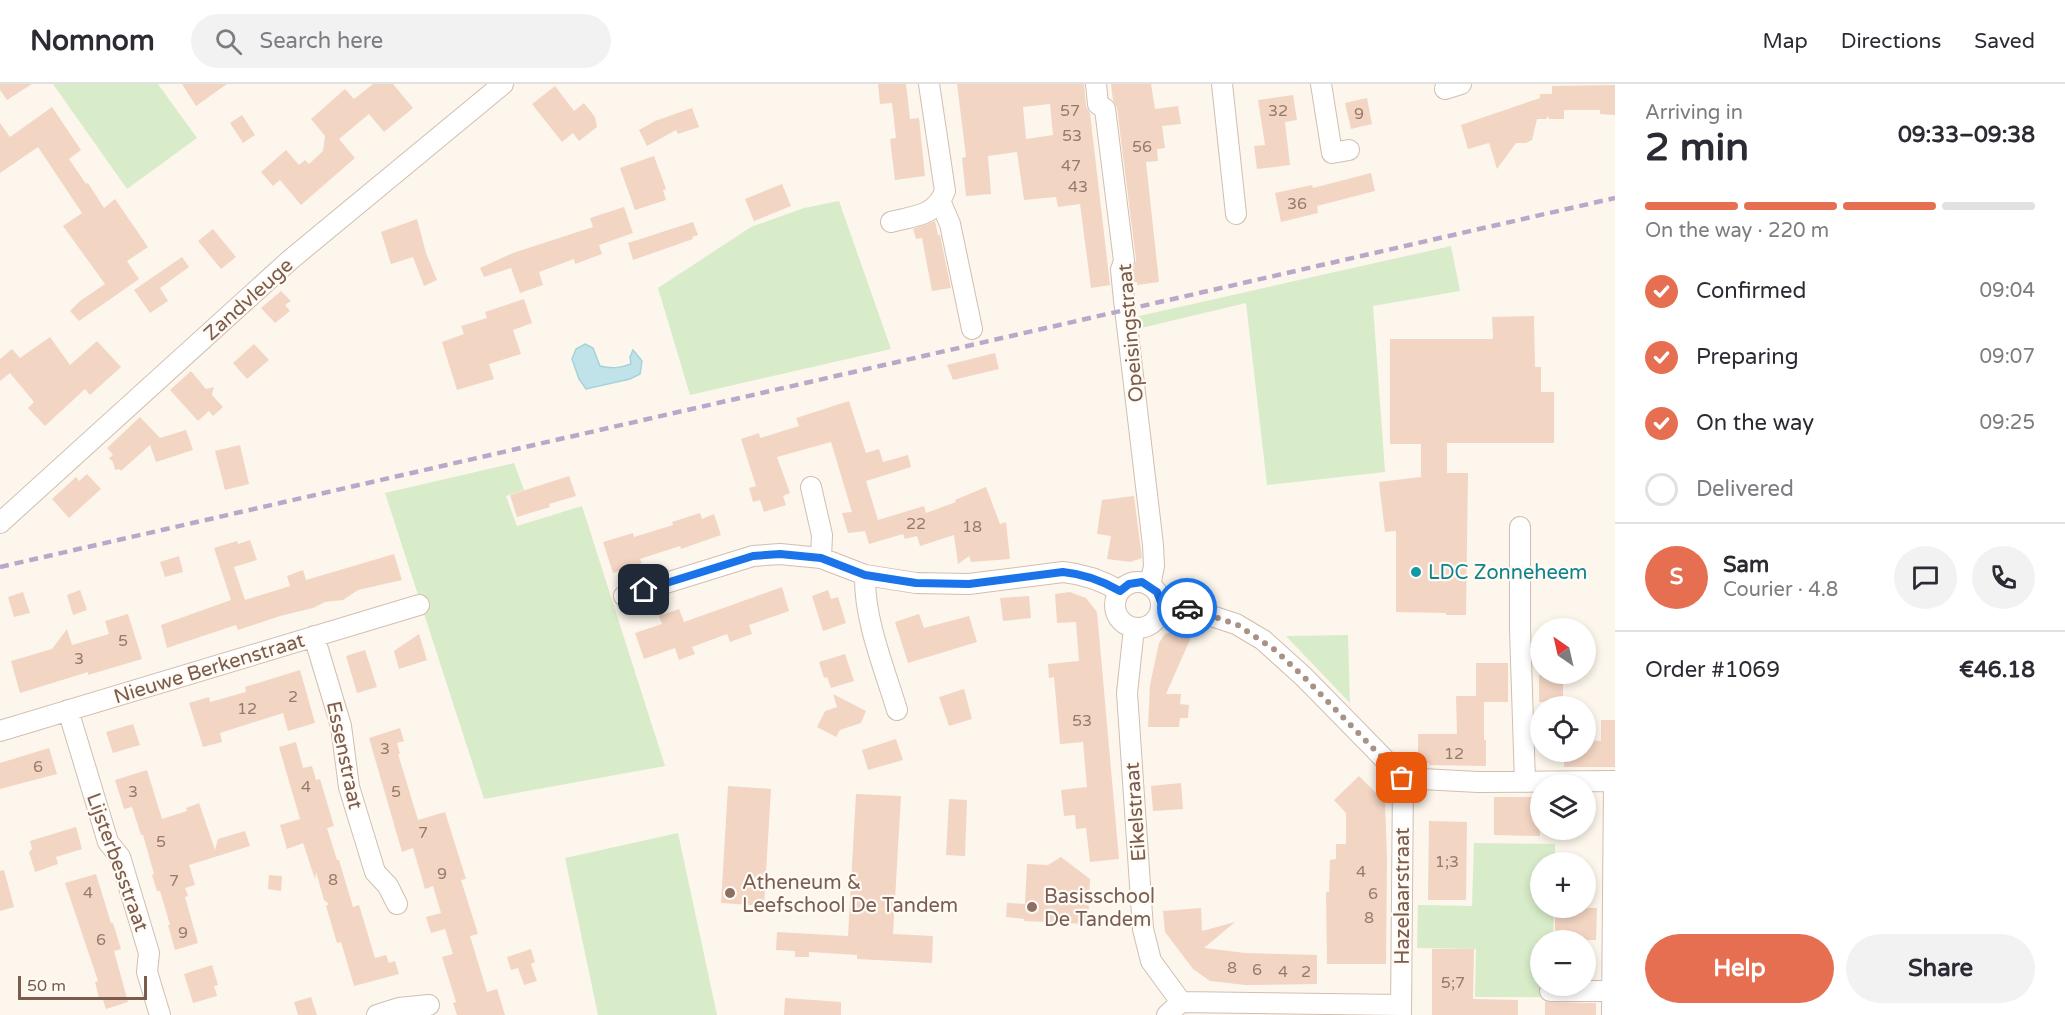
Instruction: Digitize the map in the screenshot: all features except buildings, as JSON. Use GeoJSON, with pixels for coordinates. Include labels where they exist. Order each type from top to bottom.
{"type":"FeatureCollection","features":[{"type":"Feature","properties":{"kind":"street","name":"Zandvleuge"},"geometry":{"type":"LineString","coordinates":[[0,523],[290,260],[503,84]]}},
{"type":"Feature","properties":{"kind":"street"},"geometry":{"type":"LineString","coordinates":[[891,222],[933,210],[941,203],[945,191],[929,84]]}},
{"type":"Feature","properties":{"kind":"street","name":"Opeisingstraat"},"geometry":{"type":"LineString","coordinates":[[1096,84],[1098,104],[1105,109],[1124,261],[1121,270],[1153,545],[1156,594]]}},
{"type":"Feature","properties":{"kind":"street"},"geometry":{"type":"LineString","coordinates":[[1222,84],[1236,214]]}},
{"type":"Feature","properties":{"kind":"street"},"geometry":{"type":"LineString","coordinates":[[1321,84],[1332,153],[1349,150]]}},
{"type":"Feature","properties":{"kind":"street"},"geometry":{"type":"LineString","coordinates":[[941,203],[950,224],[972,329]]}},
{"type":"Feature","properties":{"kind":"street"},"geometry":{"type":"LineString","coordinates":[[812,487],[822,535],[821,558]]}},
{"type":"Feature","properties":{"kind":"street"},"geometry":{"type":"LineString","coordinates":[[1520,528],[1520,630],[1526,782]]}},
{"type":"Feature","properties":{"kind":"street"},"geometry":{"type":"LineString","coordinates":[[624,596],[753,556],[780,554],[821,558],[865,575],[916,583],[969,584],[1063,572],[1078,573],[1098,579],[1120,591]]}},
{"type":"Feature","properties":{"kind":"street"},"geometry":{"type":"LineString","coordinates":[[865,575],[865,594],[870,619],[897,710]]}},
{"type":"Feature","properties":{"kind":"street"},"geometry":{"type":"LineString","coordinates":[[1156,594],[1160,611],[1154,621],[1145,627],[1134,628],[1119,618],[1115,609],[1115,600],[1120,591],[1129,584],[1142,582],[1156,594],[1181,606],[1236,624],[1263,640],[1304,677],[1402,778],[1478,782],[1614,781],[1612,1015]]}},
{"type":"Feature","properties":{"kind":"street","name":"Nieuwe Berkenstraat"},"geometry":{"type":"LineString","coordinates":[[0,731],[419,605]]}},
{"type":"Feature","properties":{"kind":"street","name":"Eikelstraat"},"geometry":{"type":"LineString","coordinates":[[1134,628],[1127,693],[1143,930],[1151,961],[1174,1009]]}},
{"type":"Feature","properties":{"kind":"street","name":"Essenstraat"},"geometry":{"type":"LineString","coordinates":[[314,636],[341,726],[349,787],[375,872],[388,886],[397,904]]}},
{"type":"Feature","properties":{"kind":"street","name":"Lijsterbesstraat"},"geometry":{"type":"LineString","coordinates":[[68,711],[108,842],[120,857],[149,953],[147,972],[160,1015]]}},
{"type":"Feature","properties":{"kind":"street","name":"Hazelaarstraat"},"geometry":{"type":"LineString","coordinates":[[1401,1010],[1402,778]]}},
{"type":"Feature","properties":{"kind":"street"},"geometry":{"type":"LineString","coordinates":[[1596,991],[1612,991]]}},
{"type":"Feature","properties":{"kind":"street"},"geometry":{"type":"LineString","coordinates":[[377,1015],[399,1008],[429,1005]]}},
{"type":"Feature","properties":{"kind":"street"},"geometry":{"type":"LineString","coordinates":[[1174,1009],[1401,1010]]}},
{"type":"Feature","properties":{"kind":"green space"},"geometry":{"type":"Polygon","coordinates":[[[53,84],[158,84],[197,138],[127,189],[53,84]]]}},
{"type":"Feature","properties":{"kind":"green space"},"geometry":{"type":"Polygon","coordinates":[[[839,201],[891,349],[690,395],[658,288],[751,227],[804,208],[839,201]]]}},
{"type":"Feature","properties":{"kind":"green space"},"geometry":{"type":"Polygon","coordinates":[[[1451,246],[1460,291],[1373,306],[1385,472],[1267,485],[1246,303],[1141,328],[1139,316],[1451,246]]]}},
{"type":"Feature","properties":{"kind":"green space"},"geometry":{"type":"Polygon","coordinates":[[[514,463],[524,490],[506,496],[517,526],[582,506],[665,766],[484,799],[385,493],[514,463]]]}},
{"type":"Feature","properties":{"kind":"green space"},"geometry":{"type":"Polygon","coordinates":[[[1348,635],[1350,703],[1286,636],[1348,635]]]}},
{"type":"Feature","properties":{"kind":"green space"},"geometry":{"type":"Polygon","coordinates":[[[678,833],[717,1015],[598,1015],[565,858],[678,833]]]}},
{"type":"Feature","properties":{"kind":"green space"},"geometry":{"type":"Polygon","coordinates":[[[1474,843],[1555,844],[1555,852],[1530,852],[1530,918],[1554,918],[1553,930],[1530,930],[1530,996],[1552,997],[1475,997],[1476,949],[1417,948],[1418,905],[1472,906],[1474,843]]]}},
{"type":"Feature","properties":{"kind":"water"},"geometry":{"type":"Polygon","coordinates":[[[585,344],[593,348],[600,366],[608,368],[631,364],[630,357],[633,350],[642,361],[640,374],[630,379],[586,389],[579,379],[572,359],[576,349],[585,344]]]}},
{"type":"Feature","properties":{"kind":"railway"},"geometry":{"type":"LineString","coordinates":[[0,567],[1615,198]]}},
{"type":"Feature","properties":{"kind":"way so far"},"geometry":{"type":"LineString","coordinates":[[1187,608],[1236,624],[1263,640],[1304,677],[1402,778]]}},
{"type":"Feature","properties":{"kind":"place","name":"LDC Zonneheem"},"geometry":{"type":"Point","coordinates":[1416,572]}},
{"type":"Feature","properties":{"kind":"place","name":"Atheneum & Leefschool De Tandem"},"geometry":{"type":"Point","coordinates":[730,893]}},
{"type":"Feature","properties":{"kind":"place","name":"Basisschool De Tandem"},"geometry":{"type":"Point","coordinates":[1032,907]}},
{"type":"Feature","properties":{"kind":"route"},"geometry":{"type":"LineString","coordinates":[[644,590],[753,556],[780,554],[821,558],[865,575],[916,583],[969,584],[1063,572],[1078,573],[1098,579],[1120,591],[1129,584],[1142,582],[1157,592],[1161,602],[1187,608]]}}]}
